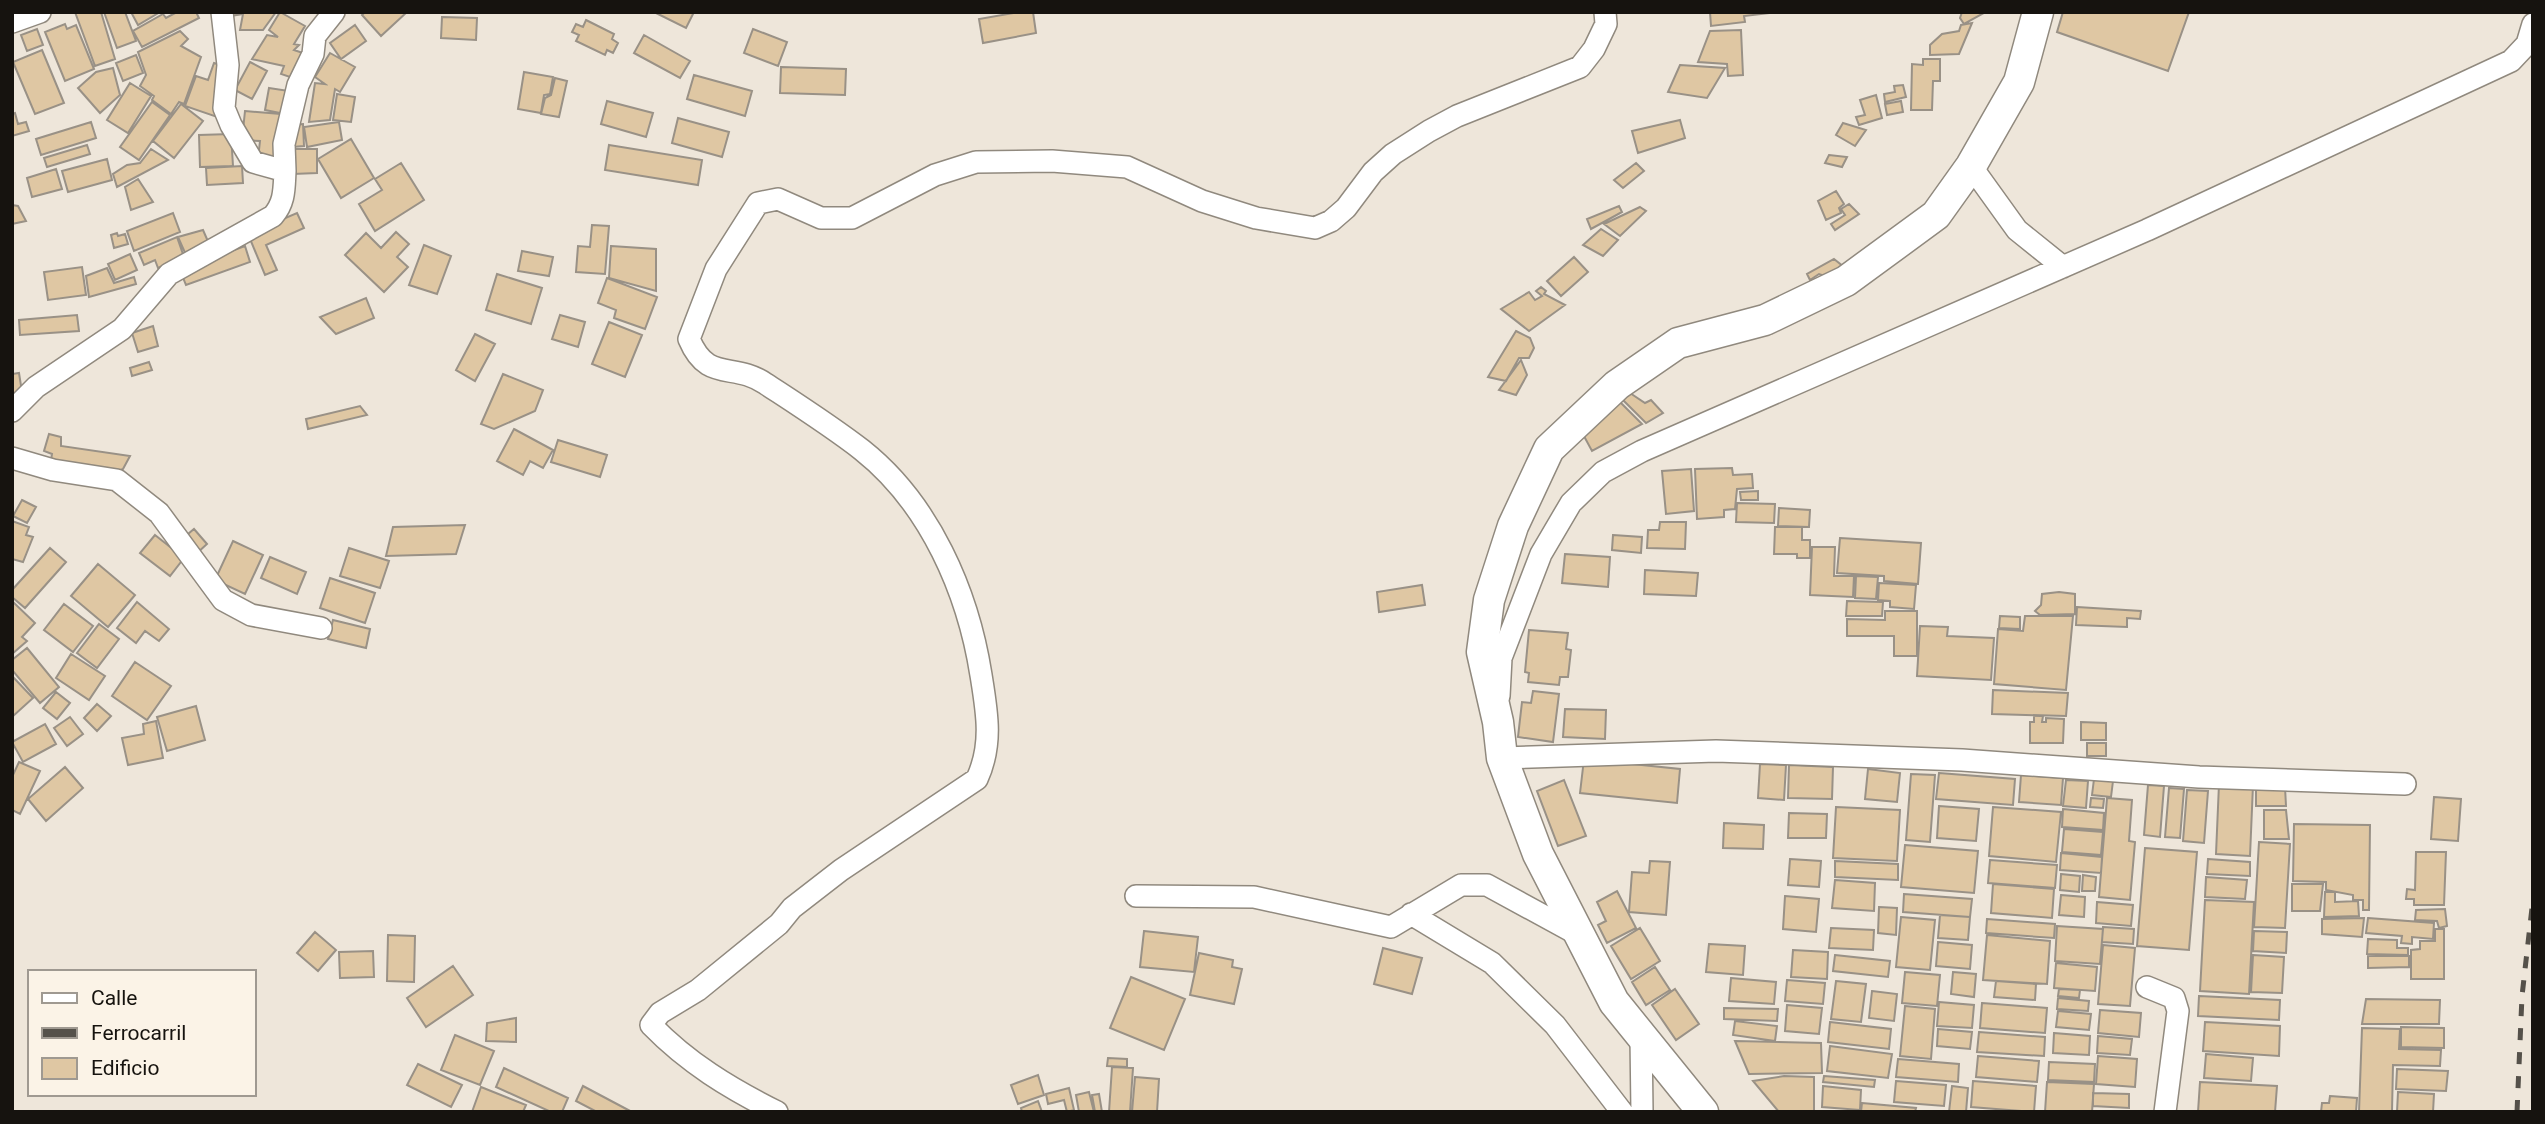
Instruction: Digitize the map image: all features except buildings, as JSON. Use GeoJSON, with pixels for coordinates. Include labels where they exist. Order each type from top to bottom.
{"type":"FeatureCollection","features":[{"type":"Feature","properties":{"kind":"street"},"geometry":{"type":"LineString","coordinates":[[12,22],[40,12]]}},
{"type":"Feature","properties":{"kind":"street"},"geometry":{"type":"LineString","coordinates":[[222,12],[228,65],[225,108],[230,125],[253,162],[285,171]]}},
{"type":"Feature","properties":{"kind":"street"},"geometry":{"type":"LineString","coordinates":[[12,411],[36,387],[122,329],[169,274],[273,216],[284,200],[284,144],[298,85],[313,54],[315,36],[334,12]]}},
{"type":"Feature","properties":{"kind":"street"},"geometry":{"type":"LineString","coordinates":[[777,1112],[728,1088],[677,1051],[651,1025],[660,1013],[698,990],[779,924],[792,908],[841,870],[977,779],[986,758],[989,722],[976,640],[950,566],[915,506],[864,452],[752,374],[716,370],[697,358],[689,339],[716,269],[758,204],[778,198],[821,219],[852,218],[935,175],[976,162],[1052,161],[1127,167],[1202,201],[1256,218],[1315,228],[1331,221],[1346,208],[1373,172],[1393,154],[1429,131],[1457,116],[1580,67],[1594,49],[1606,23],[1605,12]]}},
{"type":"Feature","properties":{"kind":"street"},"geometry":{"type":"LineString","coordinates":[[1703,1112],[1614,1002],[1538,854],[1502,758],[1498,722],[1482,652],[1489,600],[1513,526],[1549,449],[1617,385],[1678,343],[1765,320],[1846,281],[1936,215],[1971,166],[2019,82],[2038,12]]}},
{"type":"Feature","properties":{"kind":"street"},"geometry":{"type":"LineString","coordinates":[[1498,722],[1502,658],[1541,554],[1572,503],[1603,472],[1643,451],[2063,267],[2511,61],[2527,44],[2533,23]]}},
{"type":"Feature","properties":{"kind":"street"},"geometry":{"type":"LineString","coordinates":[[1971,166],[2017,230],[2063,267]]}},
{"type":"Feature","properties":{"kind":"street"},"geometry":{"type":"LineString","coordinates":[[12,458],[53,470],[117,480],[159,513],[223,600],[251,615],[321,628]]}},
{"type":"Feature","properties":{"kind":"street"},"geometry":{"type":"LineString","coordinates":[[1502,758],[1716,751],[1962,760],[2199,777],[2405,784]]}},
{"type":"Feature","properties":{"kind":"street"},"geometry":{"type":"LineString","coordinates":[[1136,896],[1254,897],[1391,927],[1461,885],[1487,885],[1577,934]]}},
{"type":"Feature","properties":{"kind":"street"},"geometry":{"type":"LineString","coordinates":[[1411,914],[1492,963],[1555,1026],[1622,1112]]}},
{"type":"Feature","properties":{"kind":"street"},"geometry":{"type":"LineString","coordinates":[[2147,987],[2174,998],[2178,1011],[2165,1112]]}},
{"type":"Feature","properties":{"kind":"street"},"geometry":{"type":"LineString","coordinates":[[1641,1036],[1642,1112]]}},
{"type":"Feature","properties":{"kind":"railway"},"geometry":{"type":"LineString","coordinates":[[2517,1112],[2522,996],[2533,899]]}}]}
